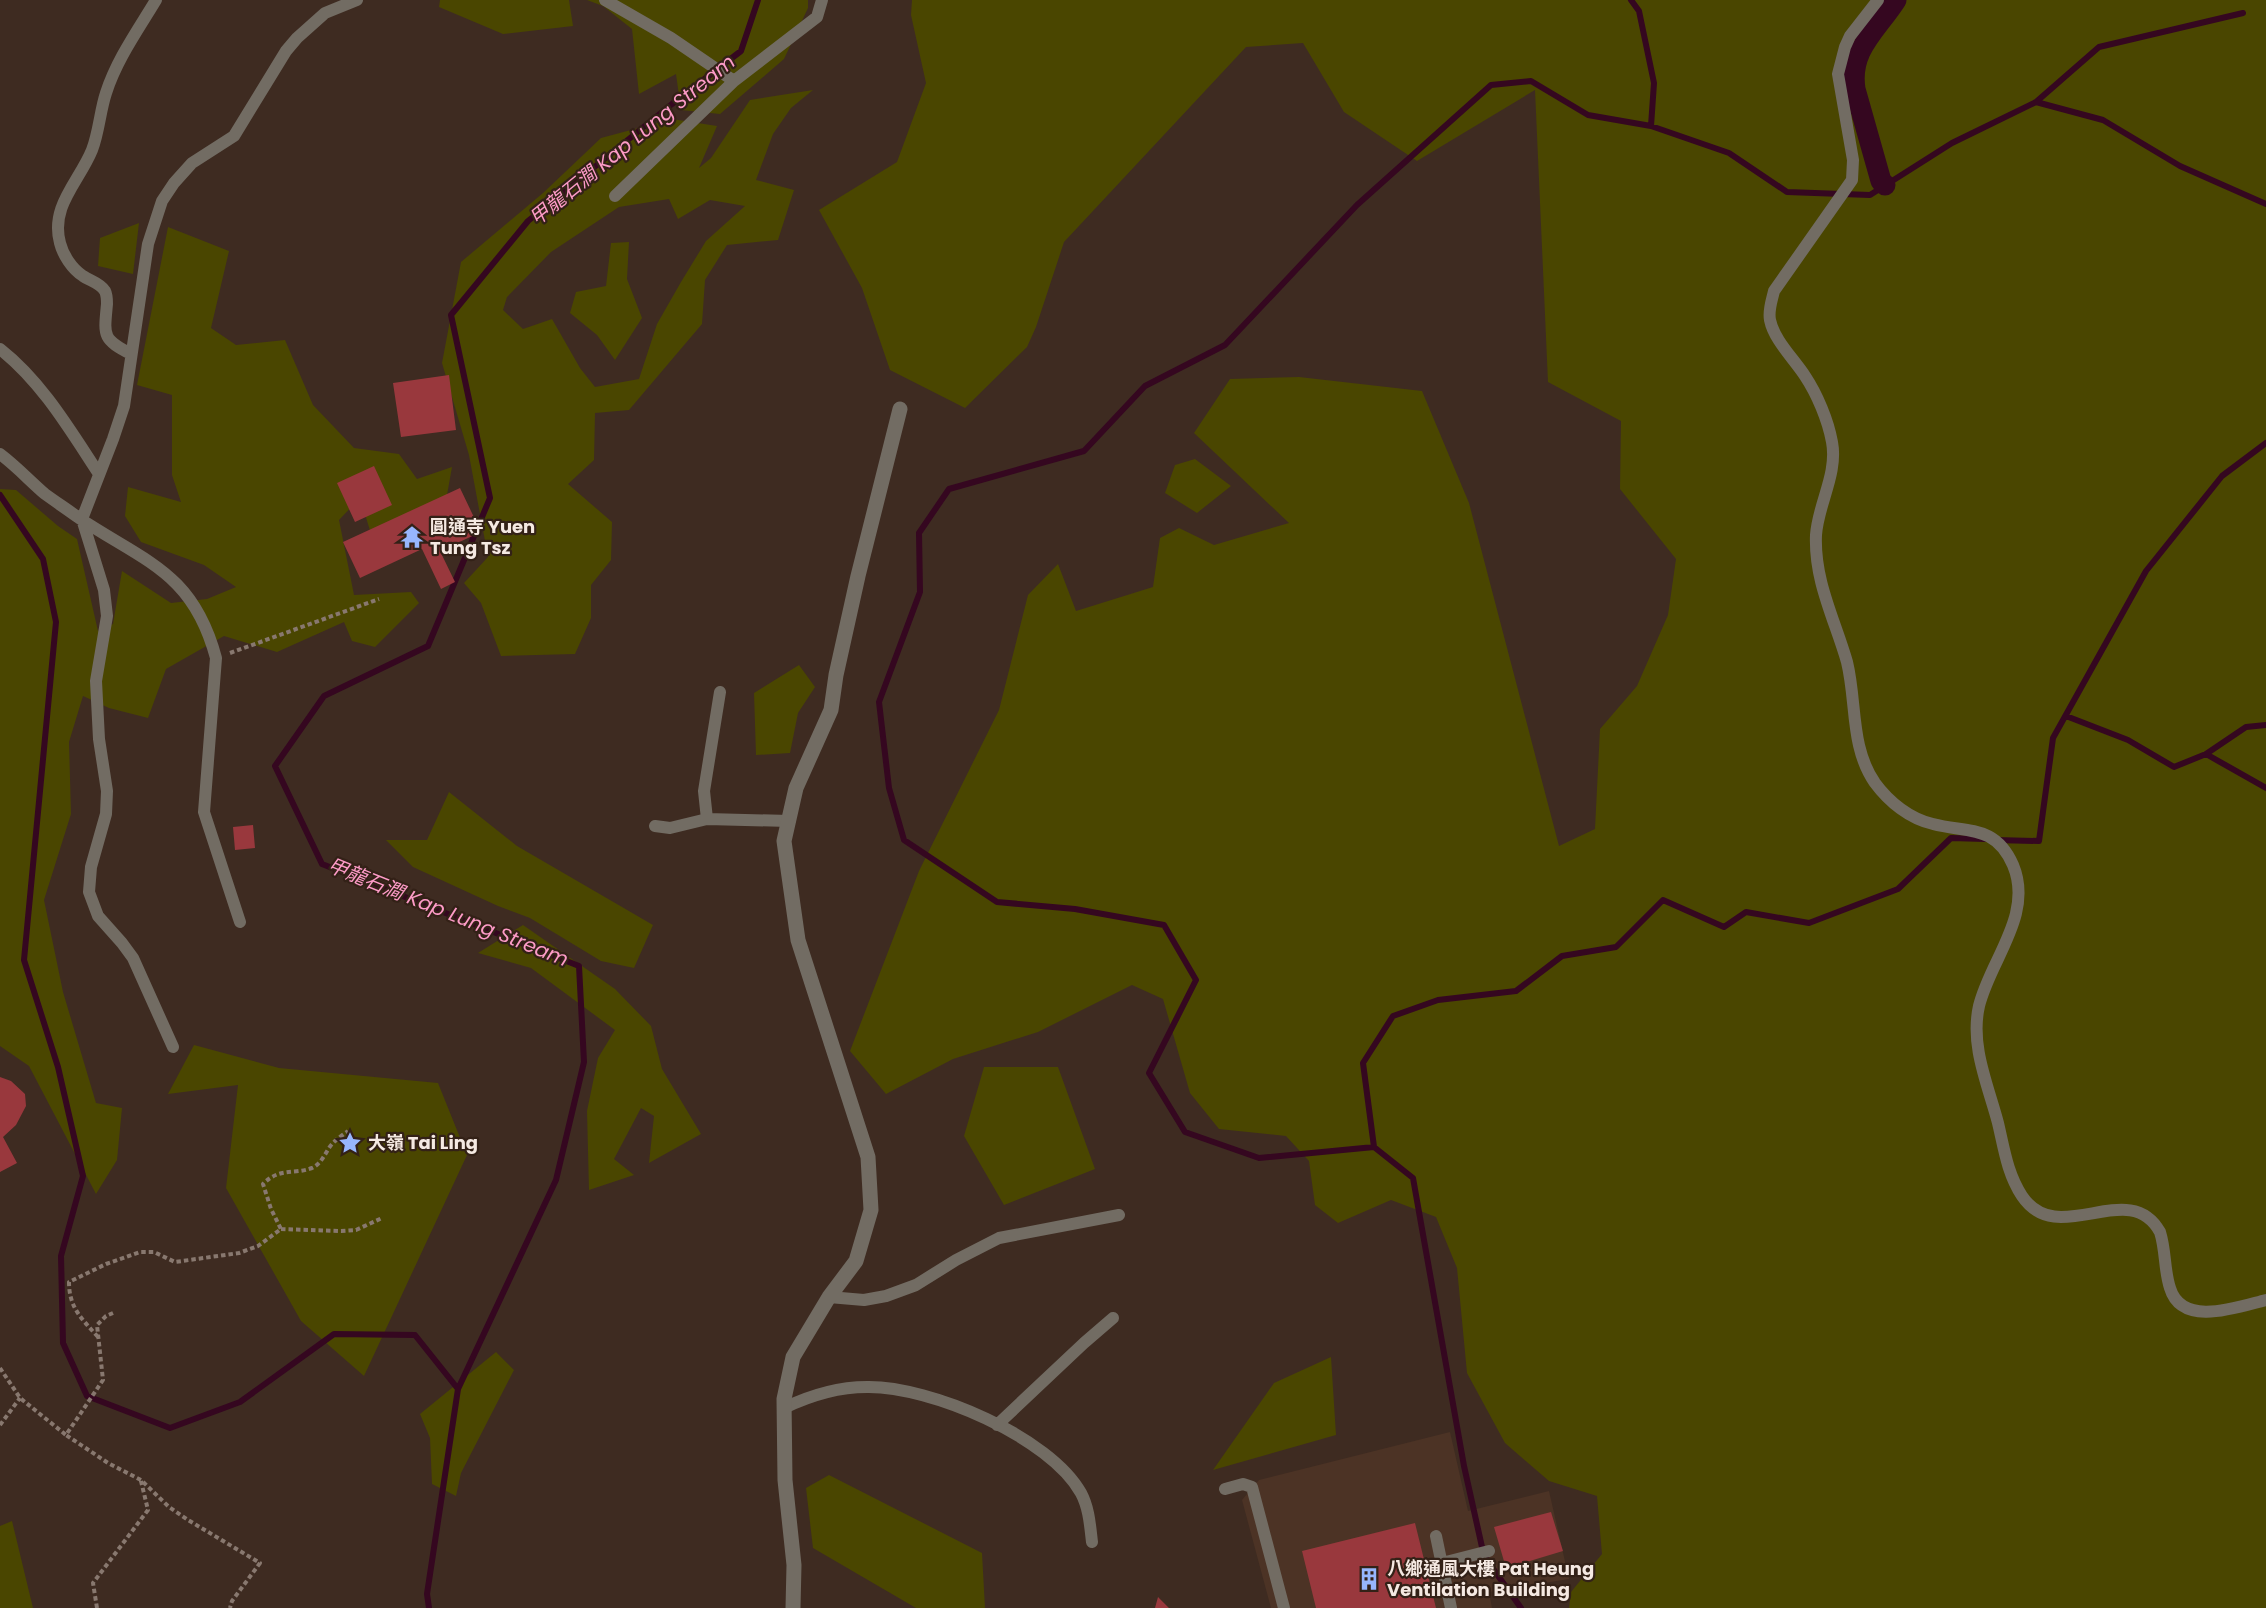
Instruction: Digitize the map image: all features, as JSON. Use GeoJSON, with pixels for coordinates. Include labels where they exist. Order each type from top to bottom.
{"type":"FeatureCollection","features":[{"type":"Feature","properties":{"kind":"street"},"geometry":{"type":"LineString","coordinates":[[794,1608],[794,1565],[785,1480],[784,1408],[793,1358],[829,1297],[856,1261],[871,1210],[868,1157],[798,940],[784,841],[796,788],[831,710],[848,620],[900,409]]}},
{"type":"Feature","properties":{"kind":"lane"},"geometry":{"type":"LineString","coordinates":[[131,354],[113,345],[106,338],[104,329],[107,295],[104,288],[81,275],[70,264],[62,251],[57,226],[59,211],[65,196],[93,148],[106,93],[113,76],[156,0]]}},
{"type":"Feature","properties":{"kind":"lane"},"geometry":{"type":"LineString","coordinates":[[173,1047],[133,958],[98,916],[89,892],[91,867],[106,814],[107,791],[99,739],[96,681],[106,616],[104,590],[82,519],[124,406],[148,244],[162,201],[192,163],[234,136],[286,51],[297,38],[326,13],[357,0]]}},
{"type":"Feature","properties":{"kind":"lane"},"geometry":{"type":"LineString","coordinates":[[605,0],[671,38],[729,77]]}},
{"type":"Feature","properties":{"kind":"lane"},"geometry":{"type":"LineString","coordinates":[[615,196],[729,77],[817,17],[822,0]]}},
{"type":"Feature","properties":{"kind":"lane"},"geometry":{"type":"LineString","coordinates":[[1878,0],[1850,36],[1838,74],[1853,160],[1852,180],[1774,291],[1769,309],[1770,322],[1806,377],[1832,441],[1833,464],[1816,534],[1818,563],[1824,597],[1847,664],[1859,746],[1866,768],[1876,784],[1903,810],[1924,822],[1976,831],[1994,841],[2012,864],[2018,896],[2015,915],[2005,947],[1980,1003],[1976,1034],[2007,1164],[2021,1195],[2035,1210],[2049,1217],[2070,1218],[2116,1210],[2132,1211],[2152,1221],[2160,1232],[2171,1291],[2177,1302],[2186,1308],[2204,1312],[2216,1311],[2266,1300]]}},
{"type":"Feature","properties":{"kind":"lane"},"geometry":{"type":"LineString","coordinates":[[0,348],[30,376],[59,414],[99,474]]}},
{"type":"Feature","properties":{"kind":"lane"},"geometry":{"type":"LineString","coordinates":[[0,454],[47,495],[157,564],[179,585],[210,634],[216,658],[204,812],[240,922]]}},
{"type":"Feature","properties":{"kind":"lane"},"geometry":{"type":"LineString","coordinates":[[707,819],[704,791],[720,692]]}},
{"type":"Feature","properties":{"kind":"lane"},"geometry":{"type":"LineString","coordinates":[[655,826],[670,828],[707,819],[789,821]]}},
{"type":"Feature","properties":{"kind":"lane"},"geometry":{"type":"LineString","coordinates":[[829,1297],[864,1300],[886,1296],[915,1285],[999,1238],[1119,1215]]}},
{"type":"Feature","properties":{"kind":"lane"},"geometry":{"type":"LineString","coordinates":[[998,1425],[1113,1318]]}},
{"type":"Feature","properties":{"kind":"lane"},"geometry":{"type":"LineString","coordinates":[[784,1408],[831,1390],[868,1387],[924,1394],[977,1415],[998,1425],[1049,1458],[1070,1475],[1088,1510],[1092,1542]]}},
{"type":"Feature","properties":{"kind":"lane"},"geometry":{"type":"LineString","coordinates":[[1225,1489],[1243,1484],[1252,1487],[1284,1608]]}},
{"type":"Feature","properties":{"kind":"lane"},"geometry":{"type":"LineString","coordinates":[[1436,1536],[1451,1608]]}},
{"type":"Feature","properties":{"kind":"lane"},"geometry":{"type":"LineString","coordinates":[[1442,1563],[1489,1551]]}},
{"type":"Feature","properties":{"kind":"path"},"geometry":{"type":"LineString","coordinates":[[216,658],[379,599]]}},
{"type":"Feature","properties":{"kind":"path"},"geometry":{"type":"LineString","coordinates":[[281,1229],[271,1209],[263,1184],[270,1177],[285,1171],[312,1168],[320,1162],[334,1142],[348,1131]]}},
{"type":"Feature","properties":{"kind":"path"},"geometry":{"type":"LineString","coordinates":[[98,1337],[75,1311],[69,1292],[69,1282],[106,1264],[140,1252],[154,1252],[175,1262],[239,1253],[258,1246],[281,1229],[341,1232],[356,1230],[382,1218]]}},
{"type":"Feature","properties":{"kind":"path"},"geometry":{"type":"LineString","coordinates":[[66,1435],[103,1380],[97,1325],[113,1312]]}},
{"type":"Feature","properties":{"kind":"path"},"geometry":{"type":"LineString","coordinates":[[0,1368],[20,1398],[66,1435],[108,1463],[141,1480],[169,1507],[260,1563],[232,1601],[230,1608]]}},
{"type":"Feature","properties":{"kind":"path"},"geometry":{"type":"LineString","coordinates":[[0,1425],[20,1398]]}},
{"type":"Feature","properties":{"kind":"path"},"geometry":{"type":"LineString","coordinates":[[97,1608],[93,1583],[148,1509],[141,1480]]}},
{"type":"Feature","properties":{"kind":"shaded area"},"geometry":{"type":"Polygon","coordinates":[[[440,0],[569,0],[573,26],[503,34],[439,7],[440,0]]]}},
{"type":"Feature","properties":{"kind":"shaded area"},"geometry":{"type":"Polygon","coordinates":[[[587,0],[808,0],[808,8],[784,59],[720,114],[681,110],[676,74],[639,94],[632,29],[603,6],[587,0]]]}},
{"type":"Feature","properties":{"kind":"shaded area"},"geometry":{"type":"Polygon","coordinates":[[[912,0],[2266,0],[2266,1608],[1569,1608],[1571,1592],[1602,1554],[1597,1496],[1549,1481],[1505,1443],[1467,1373],[1457,1268],[1436,1217],[1391,1200],[1338,1223],[1315,1205],[1309,1161],[1286,1136],[1219,1129],[1190,1093],[1163,999],[1132,985],[1038,1032],[953,1059],[886,1094],[850,1051],[919,871],[999,710],[1028,595],[1058,564],[1076,611],[1153,587],[1160,538],[1179,528],[1214,545],[1289,523],[1194,433],[1230,379],[1299,377],[1422,391],[1469,503],[1559,846],[1595,829],[1600,729],[1637,686],[1668,615],[1676,559],[1620,489],[1621,421],[1548,382],[1535,90],[1417,161],[1344,112],[1303,43],[1246,47],[1064,242],[1036,327],[1027,347],[965,408],[890,370],[862,288],[819,210],[897,162],[926,83],[911,15],[912,0]]]}},
{"type":"Feature","properties":{"kind":"shaded area"},"geometry":{"type":"Polygon","coordinates":[[[813,90],[791,108],[773,134],[756,180],[794,190],[778,240],[727,245],[705,280],[702,324],[629,410],[595,413],[594,460],[568,484],[612,522],[611,560],[591,585],[591,618],[575,654],[501,656],[481,603],[464,583],[488,557],[469,455],[442,363],[461,262],[543,193],[601,138],[672,119],[717,126],[699,168],[711,158],[750,100],[813,90]],[[669,199],[619,207],[551,252],[507,297],[503,310],[523,329],[552,319],[580,368],[595,387],[639,379],[657,324],[706,241],[745,206],[710,200],[678,219],[669,199]]]}},
{"type":"Feature","properties":{"kind":"shaded area"},"geometry":{"type":"Polygon","coordinates":[[[139,223],[133,274],[98,266],[100,238],[139,223]]]}},
{"type":"Feature","properties":{"kind":"shaded area"},"geometry":{"type":"Polygon","coordinates":[[[168,227],[229,251],[211,328],[236,345],[285,340],[313,405],[354,448],[399,454],[417,479],[452,467],[444,512],[376,550],[360,498],[339,520],[354,595],[411,592],[419,603],[375,647],[352,641],[344,622],[277,652],[224,636],[166,669],[148,718],[109,708],[83,696],[69,742],[71,814],[44,900],[63,992],[96,1103],[122,1108],[117,1160],[96,1194],[29,1066],[0,1046],[0,489],[16,490],[77,539],[98,631],[113,624],[122,571],[171,603],[207,599],[236,587],[204,565],[141,542],[125,516],[128,487],[181,502],[172,475],[172,395],[137,385],[168,227]]]}},
{"type":"Feature","properties":{"kind":"shaded area"},"geometry":{"type":"Polygon","coordinates":[[[629,242],[627,279],[642,318],[615,360],[597,335],[570,313],[576,292],[606,286],[611,243],[629,242]]]}},
{"type":"Feature","properties":{"kind":"shaded area"},"geometry":{"type":"Polygon","coordinates":[[[1195,459],[1231,486],[1197,513],[1165,493],[1175,465],[1195,459]]]}},
{"type":"Feature","properties":{"kind":"shaded area"},"geometry":{"type":"Polygon","coordinates":[[[799,665],[815,687],[798,713],[790,753],[756,755],[754,693],[799,665]]]}},
{"type":"Feature","properties":{"kind":"shaded area"},"geometry":{"type":"Polygon","coordinates":[[[449,792],[517,846],[653,925],[634,968],[601,961],[530,918],[413,867],[386,840],[427,840],[449,792]]]}},
{"type":"Feature","properties":{"kind":"shaded area"},"geometry":{"type":"Polygon","coordinates":[[[523,925],[615,989],[651,1026],[662,1069],[701,1134],[649,1163],[654,1116],[641,1108],[614,1159],[634,1175],[589,1190],[587,1111],[598,1058],[615,1030],[531,968],[478,953],[523,925]]]}},
{"type":"Feature","properties":{"kind":"shaded area"},"geometry":{"type":"Polygon","coordinates":[[[194,1045],[279,1068],[438,1083],[467,1155],[364,1376],[301,1321],[226,1188],[238,1085],[168,1094],[194,1045]]]}},
{"type":"Feature","properties":{"kind":"shaded area"},"geometry":{"type":"Polygon","coordinates":[[[984,1067],[1058,1067],[1095,1169],[1004,1205],[964,1136],[984,1067]]]}},
{"type":"Feature","properties":{"kind":"shaded area"},"geometry":{"type":"Polygon","coordinates":[[[496,1352],[514,1370],[461,1473],[456,1496],[432,1484],[430,1438],[420,1414],[496,1352]]]}},
{"type":"Feature","properties":{"kind":"shaded area"},"geometry":{"type":"Polygon","coordinates":[[[1331,1357],[1336,1435],[1213,1470],[1274,1383],[1331,1357]]]}},
{"type":"Feature","properties":{"kind":"shaded area","name":"八鄉通風大樓 Pat Heung Ventilation Building"},"geometry":{"type":"Polygon","coordinates":[[[1450,1432],[1468,1511],[1549,1491],[1569,1579],[1489,1592],[1492,1608],[1271,1608],[1242,1500],[1259,1480],[1450,1432]]]}},
{"type":"Feature","properties":{"kind":"shaded area"},"geometry":{"type":"Polygon","coordinates":[[[829,1475],[982,1553],[985,1608],[916,1608],[813,1548],[806,1488],[829,1475]]]}},
{"type":"Feature","properties":{"kind":"shaded area"},"geometry":{"type":"Polygon","coordinates":[[[12,1521],[33,1608],[0,1608],[0,1526],[12,1521]]]}},
{"type":"Feature","properties":{"kind":"building"},"geometry":{"type":"Polygon","coordinates":[[[449,375],[456,430],[401,437],[393,383],[449,375]]]}},
{"type":"Feature","properties":{"kind":"building"},"geometry":{"type":"Polygon","coordinates":[[[374,466],[392,505],[355,522],[337,483],[374,466]]]}},
{"type":"Feature","properties":{"kind":"building","name":"圓通寺 Yuen Tung Tsz"},"geometry":{"type":"Polygon","coordinates":[[[460,488],[481,532],[440,551],[455,582],[441,589],[422,549],[360,578],[343,542],[460,488]]]}},
{"type":"Feature","properties":{"kind":"building"},"geometry":{"type":"Polygon","coordinates":[[[253,825],[255,848],[235,850],[233,827],[253,825]]]}},
{"type":"Feature","properties":{"kind":"building"},"geometry":{"type":"Polygon","coordinates":[[[0,1077],[11,1081],[25,1094],[26,1106],[16,1125],[3,1137],[17,1163],[0,1172],[0,1077]]]}},
{"type":"Feature","properties":{"kind":"building"},"geometry":{"type":"Polygon","coordinates":[[[1551,1512],[1563,1551],[1506,1568],[1494,1527],[1551,1512]]]}},
{"type":"Feature","properties":{"kind":"building","name":"八鄉通風大樓 Pat Heung Ventilation Building"},"geometry":{"type":"Polygon","coordinates":[[[1415,1523],[1436,1608],[1316,1608],[1302,1551],[1415,1523]]]}},
{"type":"Feature","properties":{"kind":"building"},"geometry":{"type":"Polygon","coordinates":[[[1158,1597],[1169,1608],[1155,1608],[1158,1597]]]}},
{"type":"Feature","properties":{"kind":"waterway","name":"甲龍石澗 Kap Lung Stream"},"geometry":{"type":"LineString","coordinates":[[458,1389],[556,1180],[584,1062],[579,966],[322,864],[275,766],[324,696],[428,646],[490,498],[451,315],[528,221],[741,51],[758,0]]}},
{"type":"Feature","properties":{"kind":"waterway"},"geometry":{"type":"LineString","coordinates":[[1631,0],[1639,11],[1654,83],[1651,126]]}},
{"type":"Feature","properties":{"kind":"waterway"},"geometry":{"type":"LineString","coordinates":[[1885,185],[1881,181],[1855,89],[1854,75],[1860,52],[1896,0]]}},
{"type":"Feature","properties":{"kind":"waterway"},"geometry":{"type":"LineString","coordinates":[[1374,1147],[1259,1158],[1185,1132],[1149,1073],[1196,980],[1164,925],[1075,909],[997,902],[904,840],[889,788],[879,702],[920,592],[919,533],[949,489],[1084,451],[1145,386],[1225,345],[1357,205],[1491,85],[1531,81],[1588,115],[1651,126],[1729,153],[1787,192],[1870,195],[1952,143],[2036,102],[2099,47],[2243,13]]}},
{"type":"Feature","properties":{"kind":"waterway"},"geometry":{"type":"LineString","coordinates":[[2036,102],[2103,120],[2180,166],[2266,204]]}},
{"type":"Feature","properties":{"kind":"waterway"},"geometry":{"type":"LineString","coordinates":[[1995,840],[2039,841],[2053,738],[2146,571],[2222,476],[2266,443]]}},
{"type":"Feature","properties":{"kind":"waterway"},"geometry":{"type":"LineString","coordinates":[[0,495],[43,559],[56,622],[24,960],[58,1067],[83,1176],[61,1256],[63,1343],[87,1396],[170,1428],[240,1402],[334,1334],[415,1335],[458,1389],[427,1594],[429,1608]]}},
{"type":"Feature","properties":{"kind":"waterway"},"geometry":{"type":"LineString","coordinates":[[2066,716],[2128,740],[2174,767],[2206,754],[2246,727],[2266,725]]}},
{"type":"Feature","properties":{"kind":"waterway"},"geometry":{"type":"LineString","coordinates":[[2206,754],[2266,788]]}},
{"type":"Feature","properties":{"kind":"waterway"},"geometry":{"type":"LineString","coordinates":[[1521,1608],[1484,1556],[1464,1466],[1413,1178],[1374,1147],[1363,1063],[1393,1016],[1438,1000],[1516,991],[1562,956],[1616,947],[1663,900],[1724,927],[1746,912],[1809,923],[1898,889],[1951,838],[1985,839]]}},
{"type":"Feature","properties":{"kind":"place","name":"圓通寺 Yuen Tung Tsz"},"geometry":{"type":"Point","coordinates":[412,537]}},
{"type":"Feature","properties":{"kind":"place","name":"大嶺 Tai Ling"},"geometry":{"type":"Point","coordinates":[350,1143]}},
{"type":"Feature","properties":{"kind":"place","name":"八鄉通風大樓 Pat Heung Ventilation Building"},"geometry":{"type":"Point","coordinates":[1369,1579]}}]}
